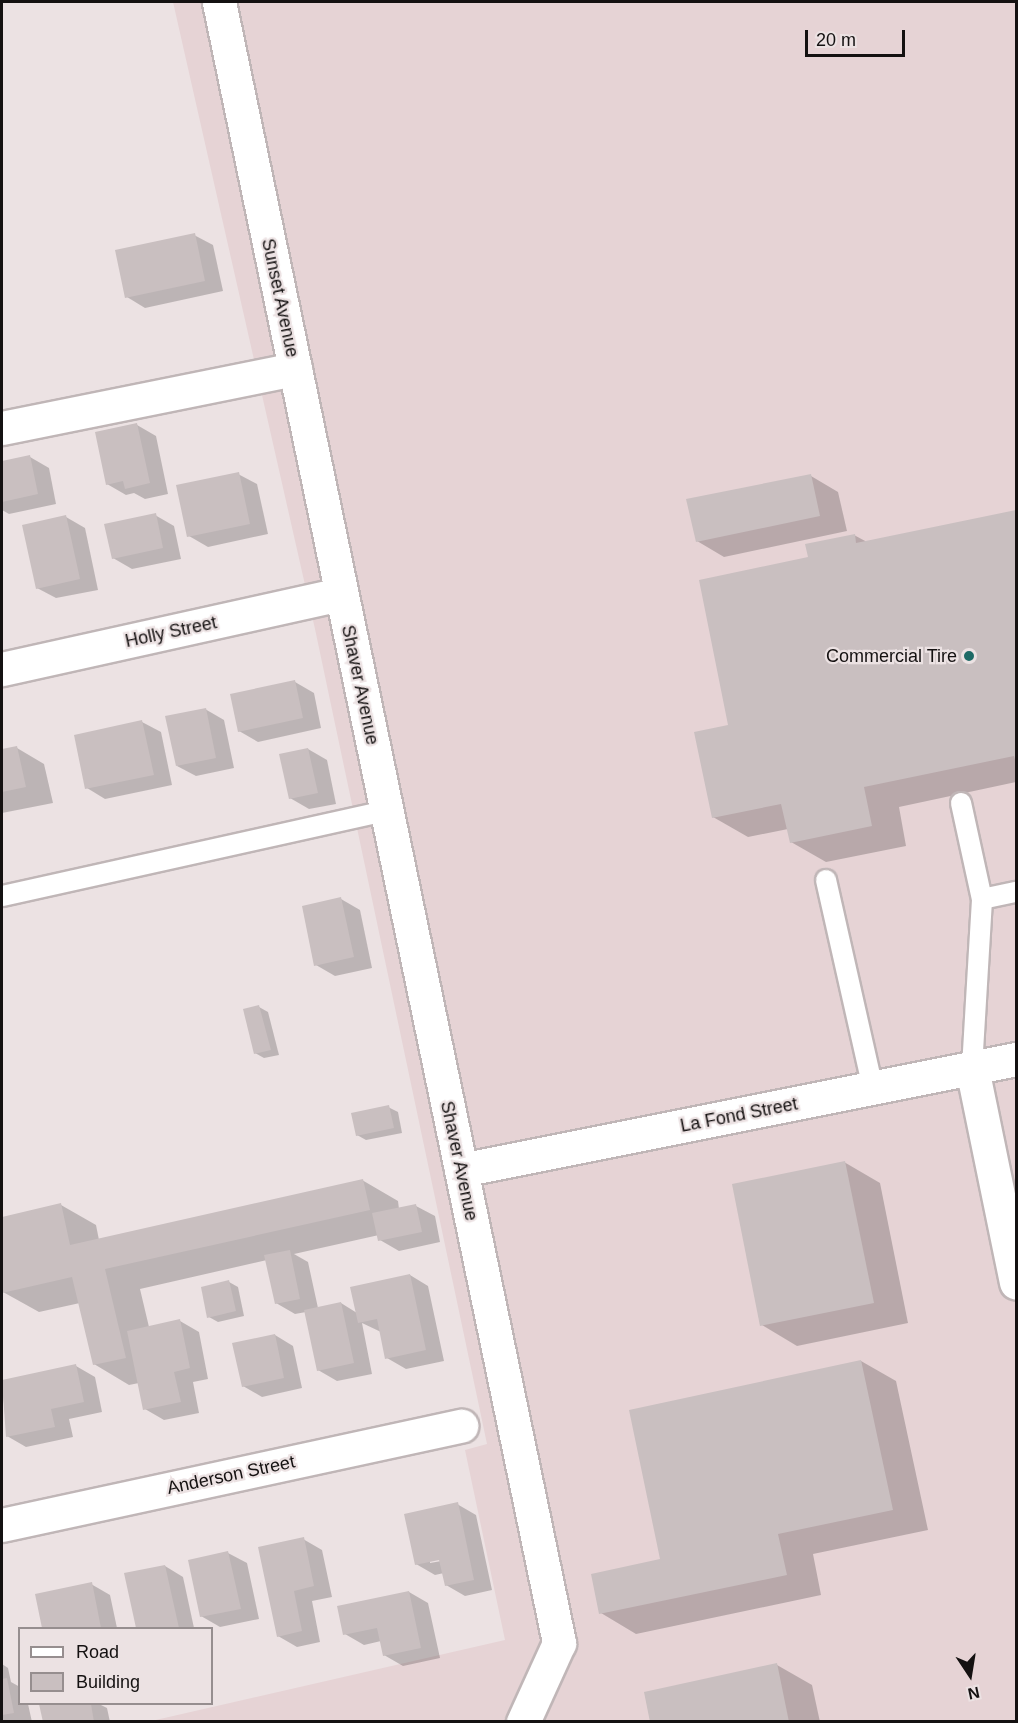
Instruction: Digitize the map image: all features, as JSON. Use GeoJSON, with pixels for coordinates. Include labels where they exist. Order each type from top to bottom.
{"type":"FeatureCollection","features":[{"type":"Feature","properties":{"kind":"street","name":"Sunset Avenue"},"geometry":{"type":"LineString","coordinates":[[219,2],[341,594]]}},
{"type":"Feature","properties":{"kind":"street"},"geometry":{"type":"LineString","coordinates":[[2,428],[295,369]]}},
{"type":"Feature","properties":{"kind":"street","name":"Holly Street"},"geometry":{"type":"LineString","coordinates":[[2,669],[341,594]]}},
{"type":"Feature","properties":{"kind":"street","name":"Shaver Avenue"},"geometry":{"type":"LineString","coordinates":[[341,594],[559,1643],[523,1722]]}},
{"type":"Feature","properties":{"kind":"street","name":"La Fond Street"},"geometry":{"type":"LineString","coordinates":[[461,1170],[1017,1059]]}},
{"type":"Feature","properties":{"kind":"street"},"geometry":{"type":"LineString","coordinates":[[972,1068],[1017,1283]]}},
{"type":"Feature","properties":{"kind":"street","name":"Anderson Street"},"geometry":{"type":"LineString","coordinates":[[2,1525],[461,1426]]}},
{"type":"Feature","properties":{"kind":"lane"},"geometry":{"type":"LineString","coordinates":[[962,803],[982,899],[972,1068]]}},
{"type":"Feature","properties":{"kind":"lane"},"geometry":{"type":"LineString","coordinates":[[2,896],[386,812]]}},
{"type":"Feature","properties":{"kind":"lane"},"geometry":{"type":"LineString","coordinates":[[826,880],[873,1088]]}},
{"type":"Feature","properties":{"kind":"lane"},"geometry":{"type":"LineString","coordinates":[[982,899],[1017,892]]}},
{"type":"Feature","properties":{"kind":"shaded area"},"geometry":{"type":"Polygon","coordinates":[[[173,2],[1016,2],[1016,1721],[147,1722],[505,1640],[465,1450],[487,1444],[315,629],[173,2]]]}},
{"type":"Feature","properties":{"kind":"building"},"geometry":{"type":"Polygon","coordinates":[[[195,233],[205,281],[125,298],[115,250],[195,233]]]}},
{"type":"Feature","properties":{"kind":"building"},"geometry":{"type":"Polygon","coordinates":[[[137,423],[150,483],[125,489],[123,481],[106,485],[95,432],[137,423]]]}},
{"type":"Feature","properties":{"kind":"building"},"geometry":{"type":"Polygon","coordinates":[[[30,455],[38,494],[2,502],[2,461],[30,455]]]}},
{"type":"Feature","properties":{"kind":"building"},"geometry":{"type":"Polygon","coordinates":[[[239,472],[250,524],[187,537],[176,485],[239,472]]]}},
{"type":"Feature","properties":{"kind":"building"},"geometry":{"type":"Polygon","coordinates":[[[811,474],[820,516],[696,542],[686,499],[811,474]]]}},
{"type":"Feature","properties":{"kind":"building"},"geometry":{"type":"Polygon","coordinates":[[[1016,510],[1016,763],[1014,756],[864,787],[872,826],[790,843],[781,804],[712,818],[694,732],[728,725],[699,580],[808,557],[805,544],[855,534],[856,543],[1016,510]]]}},
{"type":"Feature","properties":{"kind":"building"},"geometry":{"type":"Polygon","coordinates":[[[156,513],[163,548],[112,559],[104,524],[156,513]]]}},
{"type":"Feature","properties":{"kind":"building"},"geometry":{"type":"Polygon","coordinates":[[[66,515],[80,579],[36,589],[22,525],[66,515]]]}},
{"type":"Feature","properties":{"kind":"building"},"geometry":{"type":"Polygon","coordinates":[[[295,680],[303,718],[238,732],[230,694],[295,680]]]}},
{"type":"Feature","properties":{"kind":"building"},"geometry":{"type":"Polygon","coordinates":[[[206,708],[216,758],[176,766],[165,716],[206,708]]]}},
{"type":"Feature","properties":{"kind":"building"},"geometry":{"type":"Polygon","coordinates":[[[142,720],[154,775],[85,789],[74,735],[142,720]]]}},
{"type":"Feature","properties":{"kind":"building"},"geometry":{"type":"Polygon","coordinates":[[[17,746],[26,787],[2,792],[2,749],[17,746]]]}},
{"type":"Feature","properties":{"kind":"building"},"geometry":{"type":"Polygon","coordinates":[[[308,748],[318,793],[289,799],[279,754],[308,748]]]}},
{"type":"Feature","properties":{"kind":"building"},"geometry":{"type":"Polygon","coordinates":[[[341,897],[354,957],[314,966],[302,906],[341,897]]]}},
{"type":"Feature","properties":{"kind":"building"},"geometry":{"type":"Polygon","coordinates":[[[259,1005],[271,1050],[254,1054],[243,1009],[259,1005]]]}},
{"type":"Feature","properties":{"kind":"building"},"geometry":{"type":"Polygon","coordinates":[[[389,1105],[394,1128],[356,1136],[351,1113],[389,1105]]]}},
{"type":"Feature","properties":{"kind":"building"},"geometry":{"type":"Polygon","coordinates":[[[845,1161],[874,1303],[760,1326],[732,1184],[845,1161]]]}},
{"type":"Feature","properties":{"kind":"building"},"geometry":{"type":"Polygon","coordinates":[[[363,1179],[370,1210],[105,1269],[126,1358],[93,1365],[72,1277],[2,1293],[2,1217],[61,1203],[70,1245],[363,1179]]]}},
{"type":"Feature","properties":{"kind":"building"},"geometry":{"type":"Polygon","coordinates":[[[416,1204],[422,1232],[378,1241],[372,1213],[416,1204]]]}},
{"type":"Feature","properties":{"kind":"building"},"geometry":{"type":"Polygon","coordinates":[[[290,1250],[300,1299],[275,1304],[264,1255],[290,1250]]]}},
{"type":"Feature","properties":{"kind":"building"},"geometry":{"type":"Polygon","coordinates":[[[410,1274],[426,1350],[385,1359],[377,1319],[358,1323],[350,1287],[410,1274]]]}},
{"type":"Feature","properties":{"kind":"building"},"geometry":{"type":"Polygon","coordinates":[[[229,1280],[236,1311],[207,1318],[201,1287],[229,1280]]]}},
{"type":"Feature","properties":{"kind":"building"},"geometry":{"type":"Polygon","coordinates":[[[341,1302],[354,1363],[317,1371],[304,1310],[341,1302]]]}},
{"type":"Feature","properties":{"kind":"building"},"geometry":{"type":"Polygon","coordinates":[[[180,1319],[190,1368],[174,1372],[181,1402],[143,1410],[127,1331],[180,1319]]]}},
{"type":"Feature","properties":{"kind":"building"},"geometry":{"type":"Polygon","coordinates":[[[275,1334],[284,1378],[242,1387],[232,1343],[275,1334]]]}},
{"type":"Feature","properties":{"kind":"building"},"geometry":{"type":"Polygon","coordinates":[[[861,1360],[893,1510],[778,1534],[787,1575],[599,1614],[591,1574],[660,1559],[629,1410],[861,1360]]]}},
{"type":"Feature","properties":{"kind":"building"},"geometry":{"type":"Polygon","coordinates":[[[76,1364],[84,1402],[51,1409],[55,1427],[6,1437],[2,1380],[76,1364]]]}},
{"type":"Feature","properties":{"kind":"building"},"geometry":{"type":"Polygon","coordinates":[[[458,1502],[474,1580],[445,1586],[439,1560],[415,1565],[404,1514],[458,1502]]]}},
{"type":"Feature","properties":{"kind":"building"},"geometry":{"type":"Polygon","coordinates":[[[304,1537],[314,1586],[294,1591],[302,1631],[277,1637],[258,1547],[304,1537]]]}},
{"type":"Feature","properties":{"kind":"building"},"geometry":{"type":"Polygon","coordinates":[[[228,1551],[241,1609],[200,1617],[188,1560],[228,1551]]]}},
{"type":"Feature","properties":{"kind":"building"},"geometry":{"type":"Polygon","coordinates":[[[165,1565],[179,1627],[136,1627],[124,1573],[165,1565]]]}},
{"type":"Feature","properties":{"kind":"building"},"geometry":{"type":"Polygon","coordinates":[[[92,1582],[101,1627],[42,1627],[35,1594],[92,1582]]]}},
{"type":"Feature","properties":{"kind":"building"},"geometry":{"type":"Polygon","coordinates":[[[409,1591],[421,1648],[383,1656],[377,1628],[343,1635],[337,1606],[409,1591]]]}},
{"type":"Feature","properties":{"kind":"building"},"geometry":{"type":"Polygon","coordinates":[[[777,1663],[789,1722],[650,1722],[644,1692],[777,1663]]]}},
{"type":"Feature","properties":{"kind":"building"},"geometry":{"type":"Polygon","coordinates":[[[7,1678],[14,1713],[2,1715],[2,1679],[7,1678]]]}},
{"type":"Feature","properties":{"kind":"building"},"geometry":{"type":"Polygon","coordinates":[[[39,1705],[91,1705],[94,1722],[43,1722],[39,1705]]]}},
{"type":"Feature","properties":{"kind":"place","name":"Commercial Tire"},"geometry":{"type":"Point","coordinates":[969,656]}}]}
